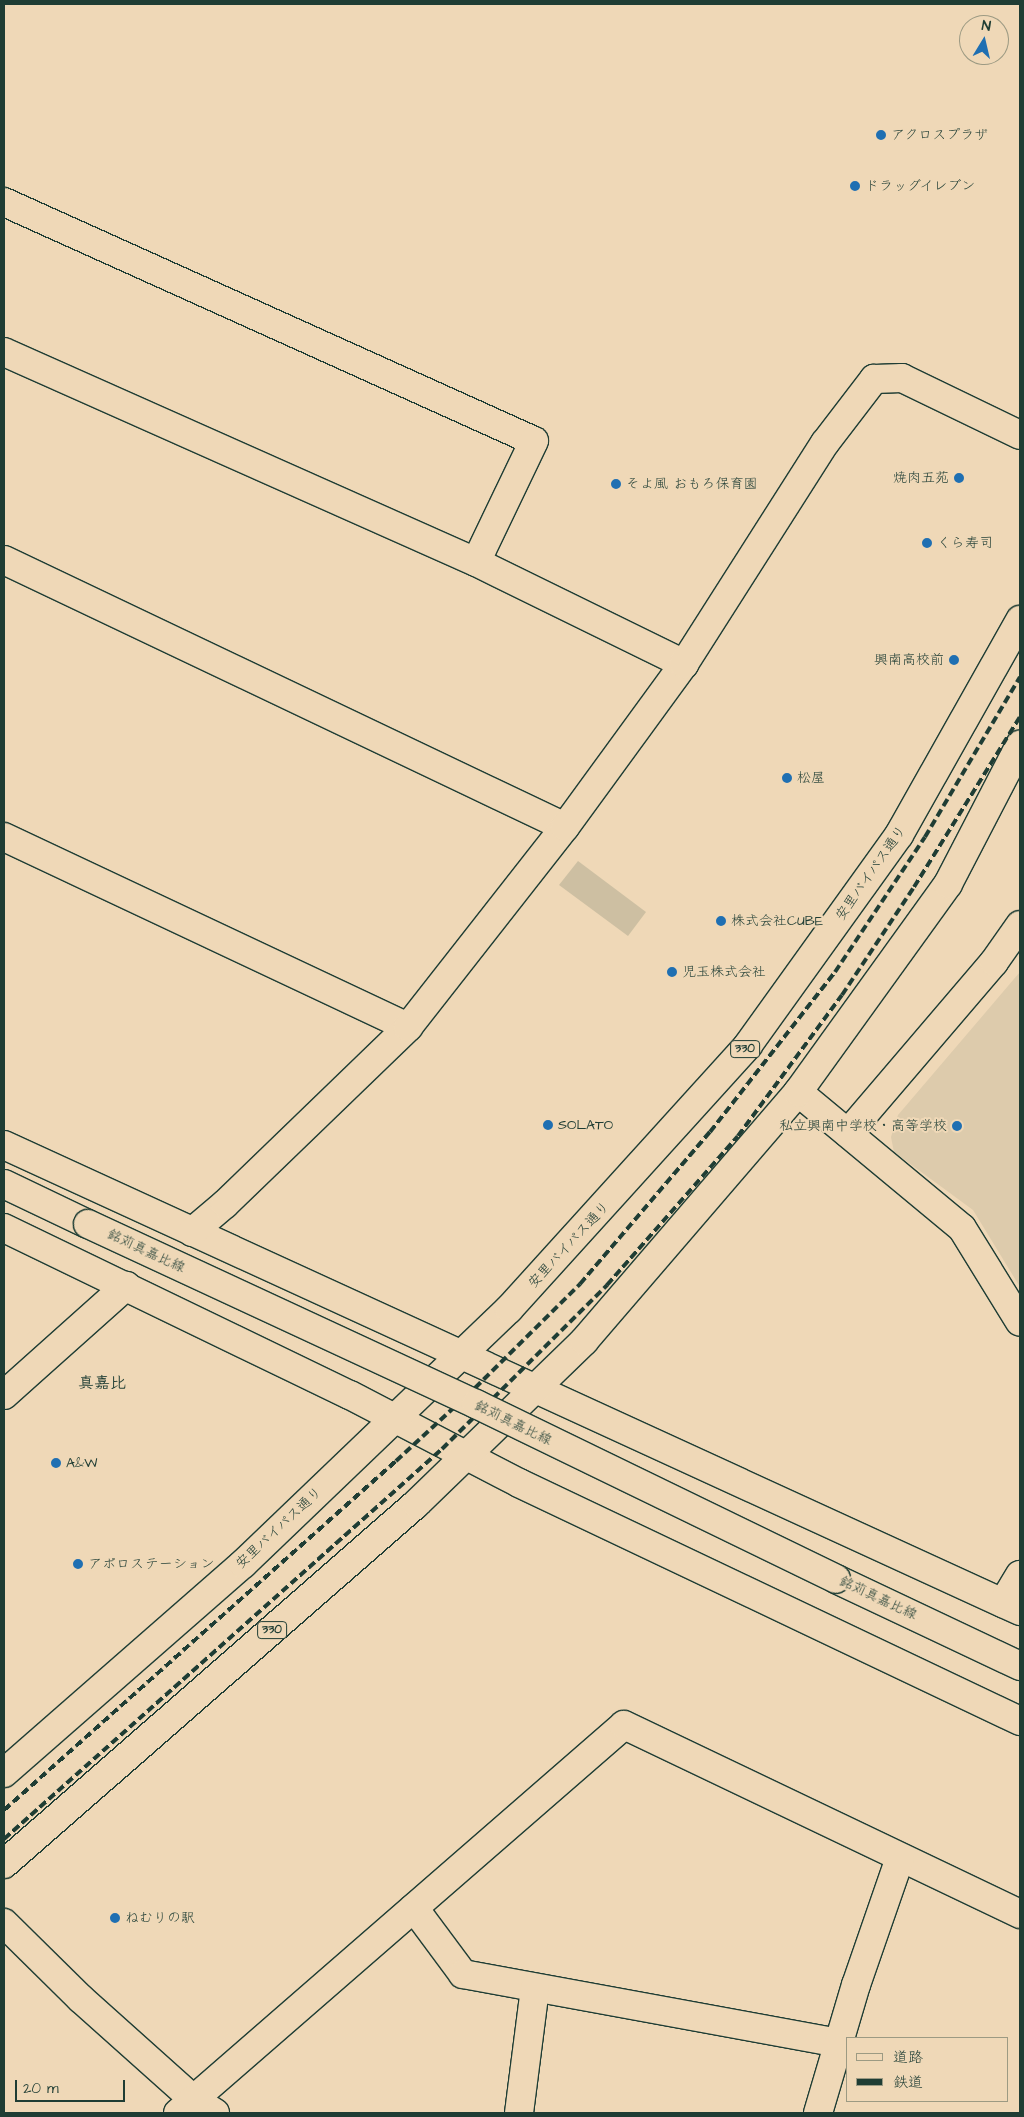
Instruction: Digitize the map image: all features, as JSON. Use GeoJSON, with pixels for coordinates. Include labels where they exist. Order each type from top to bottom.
{"type":"FeatureCollection","features":[{"type":"Feature","properties":{"kind":"main road"},"geometry":{"type":"LineString","coordinates":[[4,202],[534,441],[476,562]]}},
{"type":"Feature","properties":{"kind":"main road"},"geometry":{"type":"LineString","coordinates":[[4,352],[476,562],[684,664]]}},
{"type":"Feature","properties":{"kind":"main road"},"geometry":{"type":"LineString","coordinates":[[192,1232],[225,1204],[408,1027],[565,827],[684,664],[825,443],[874,378],[902,378],[1020,434]]}},
{"type":"Feature","properties":{"kind":"main road"},"geometry":{"type":"LineString","coordinates":[[4,560],[565,827]]}},
{"type":"Feature","properties":{"kind":"main road","name":"安里バイパス通り"},"geometry":{"type":"LineString","coordinates":[[4,1773],[243,1564],[462,1355],[595,1217],[748,1046],[899,835],[1020,620]]}},
{"type":"Feature","properties":{"kind":"main road","name":"330"},"geometry":{"type":"LineString","coordinates":[[4,1864],[416,1504],[467,1456],[595,1328],[798,1092],[948,884],[1020,745]]}},
{"type":"Feature","properties":{"kind":"main road"},"geometry":{"type":"LineString","coordinates":[[4,837],[408,1027]]}},
{"type":"Feature","properties":{"kind":"main road"},"geometry":{"type":"LineString","coordinates":[[848,1133],[994,962],[1020,925]]}},
{"type":"Feature","properties":{"kind":"main road"},"geometry":{"type":"LineString","coordinates":[[798,1092],[962,1228],[1020,1322]]}},
{"type":"Feature","properties":{"kind":"main road"},"geometry":{"type":"LineString","coordinates":[[4,1145],[1012,1607],[1020,1575]]}},
{"type":"Feature","properties":{"kind":"main road","name":"銘苅真嘉比線"},"geometry":{"type":"LineString","coordinates":[[4,1184],[476,1404],[1020,1666]]}},
{"type":"Feature","properties":{"kind":"main road"},"geometry":{"type":"LineString","coordinates":[[4,1228],[126,1286],[467,1456],[1020,1721]]}},
{"type":"Feature","properties":{"kind":"main road"},"geometry":{"type":"LineString","coordinates":[[4,1395],[126,1286]]}},
{"type":"Feature","properties":{"kind":"main road"},"geometry":{"type":"LineString","coordinates":[[4,1923],[24,1946],[195,2108],[414,1908],[624,1725],[1020,1914]]}},
{"type":"Feature","properties":{"kind":"main road"},"geometry":{"type":"LineString","coordinates":[[818,2113],[900,1858]]}},
{"type":"Feature","properties":{"kind":"main road"},"geometry":{"type":"LineString","coordinates":[[414,1908],[462,1974],[839,2043]]}},
{"type":"Feature","properties":{"kind":"main road"},"geometry":{"type":"LineString","coordinates":[[519,2113],[536,1988]]}},
{"type":"Feature","properties":{"kind":"shaded area"},"geometry":{"type":"Polygon","coordinates":[[[578,861],[646,912],[628,936],[559,885],[578,861]]]}},
{"type":"Feature","properties":{"kind":"shaded area","name":"私立興南中学校・高等学校"},"geometry":{"type":"Polygon","coordinates":[[[1020,972],[1020,1287],[973,1210],[894,1152],[891,1137],[898,1115],[1020,972]]]}},
{"type":"Feature","properties":{"kind":"railway"},"geometry":{"type":"LineString","coordinates":[[4,1810],[396,1461],[475,1388],[580,1284],[710,1132],[835,972],[925,837],[1020,677]]}},
{"type":"Feature","properties":{"kind":"railway"},"geometry":{"type":"LineString","coordinates":[[4,1839],[442,1449],[607,1285],[738,1136],[842,995],[914,887],[1020,717]]}},
{"type":"Feature","properties":{"kind":"place","name":"アクロスプラザ"},"geometry":{"type":"Point","coordinates":[881,135]}},
{"type":"Feature","properties":{"kind":"place","name":"ドラッグイレブン"},"geometry":{"type":"Point","coordinates":[855,186]}},
{"type":"Feature","properties":{"kind":"place","name":"焼肉五苑"},"geometry":{"type":"Point","coordinates":[959,478]}},
{"type":"Feature","properties":{"kind":"place","name":"そよ風 おもろ保育園"},"geometry":{"type":"Point","coordinates":[616,484]}},
{"type":"Feature","properties":{"kind":"place","name":"くら寿司"},"geometry":{"type":"Point","coordinates":[927,543]}},
{"type":"Feature","properties":{"kind":"place","name":"興南高校前"},"geometry":{"type":"Point","coordinates":[954,660]}},
{"type":"Feature","properties":{"kind":"place","name":"松屋"},"geometry":{"type":"Point","coordinates":[787,778]}},
{"type":"Feature","properties":{"kind":"place","name":"株式会社CUBE"},"geometry":{"type":"Point","coordinates":[721,921]}},
{"type":"Feature","properties":{"kind":"place","name":"児玉株式会社"},"geometry":{"type":"Point","coordinates":[672,972]}},
{"type":"Feature","properties":{"kind":"place","name":"SOLATO"},"geometry":{"type":"Point","coordinates":[548,1125]}},
{"type":"Feature","properties":{"kind":"place","name":"私立興南中学校・高等学校"},"geometry":{"type":"Point","coordinates":[957,1126]}},
{"type":"Feature","properties":{"kind":"place","name":"A&W"},"geometry":{"type":"Point","coordinates":[56,1463]}},
{"type":"Feature","properties":{"kind":"place","name":"アポロステーション"},"geometry":{"type":"Point","coordinates":[78,1564]}},
{"type":"Feature","properties":{"kind":"place","name":"ねむりの駅"},"geometry":{"type":"Point","coordinates":[115,1918]}},
{"type":"Feature","properties":{"kind":"district","name":"真嘉比"},"geometry":{"type":"Point","coordinates":[102,1383]}}]}
